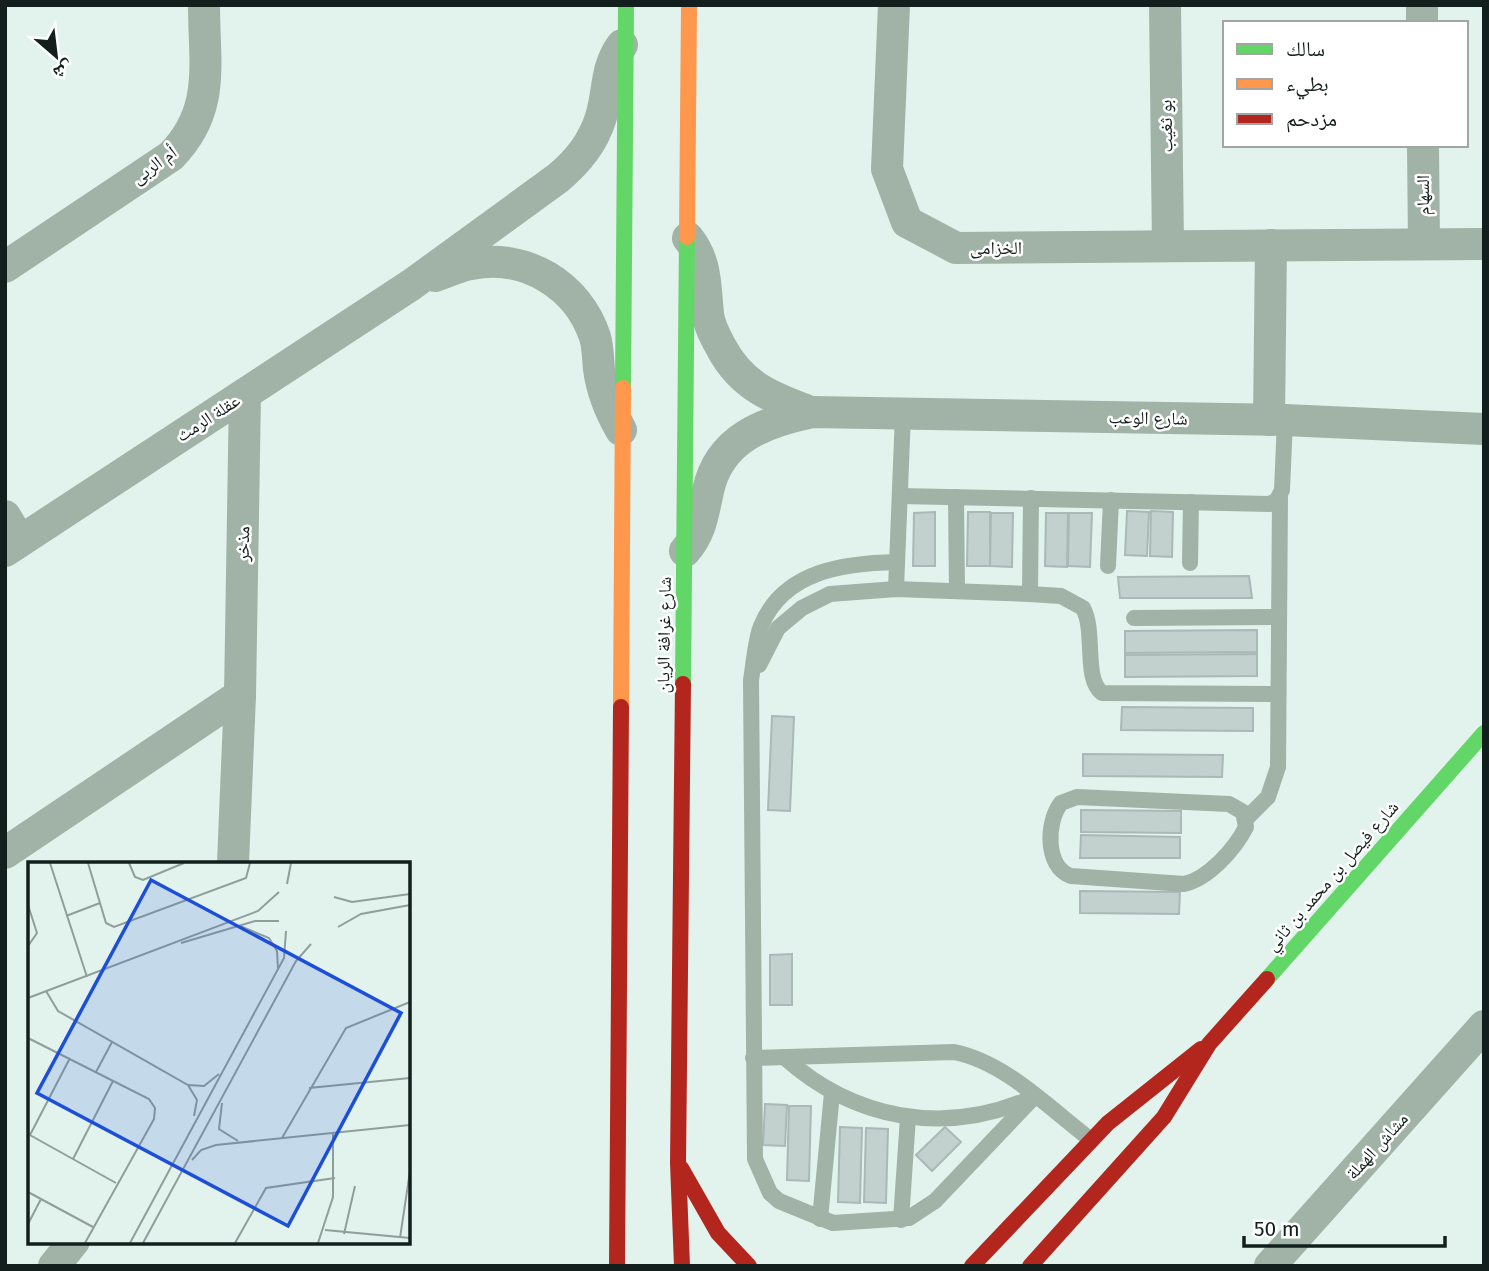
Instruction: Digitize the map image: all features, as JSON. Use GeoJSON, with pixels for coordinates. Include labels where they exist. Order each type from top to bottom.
{"type":"FeatureCollection","features":[{"type":"Feature","properties":{"kind":"main road"},"geometry":{"type":"LineString","coordinates":[[617,1266],[626,5]]}},
{"type":"Feature","properties":{"kind":"main road","name":"شارع غرافة الريان"},"geometry":{"type":"LineString","coordinates":[[682,1266],[678,1163],[689,5]]}},
{"type":"Feature","properties":{"kind":"main road","name":"شارع فيصل بن محمد بن ثاني"},"geometry":{"type":"LineString","coordinates":[[972,1266],[1104,1154],[1164,1117],[1209,1044],[1484,733]]}},
{"type":"Feature","properties":{"kind":"main road","name":"شارع فيصل بن محمد بن ثاني"},"geometry":{"type":"LineString","coordinates":[[1030,1266],[1104,1154],[1138,1095],[1209,1044]]}},
{"type":"Feature","properties":{"kind":"main road"},"geometry":{"type":"LineString","coordinates":[[678,1163],[705,1213],[731,1251],[750,1266]]}},
{"type":"Feature","properties":{"kind":"street","name":"أم الربى"},"geometry":{"type":"LineString","coordinates":[[5,267],[171,156],[189,135],[203,108],[204,5]]}},
{"type":"Feature","properties":{"kind":"street","name":"الخزامى"},"geometry":{"type":"LineString","coordinates":[[894,5],[887,169],[907,222],[956,248],[1484,244]]}},
{"type":"Feature","properties":{"kind":"street","name":"بو ثغيب"},"geometry":{"type":"LineString","coordinates":[[1165,5],[1168,246]]}},
{"type":"Feature","properties":{"kind":"street","name":"عقلة الرمث"},"geometry":{"type":"LineString","coordinates":[[10,536],[245,394],[411,285],[454,250],[533,199],[578,160],[592,140],[602,115],[609,69],[625,41]]}},
{"type":"Feature","properties":{"kind":"street","name":"السهام"},"geometry":{"type":"LineString","coordinates":[[1423,147],[1424,244]]}},
{"type":"Feature","properties":{"kind":"street","name":"شارع الوعب"},"geometry":{"type":"LineString","coordinates":[[687,237],[705,268],[708,316],[731,366],[755,388],[771,398],[812,412]]}},
{"type":"Feature","properties":{"kind":"street"},"geometry":{"type":"LineString","coordinates":[[1271,245],[1277,420]]}},
{"type":"Feature","properties":{"kind":"street","name":"عقلة الرمث"},"geometry":{"type":"LineString","coordinates":[[411,285],[470,264],[494,261],[518,264],[541,272],[556,282],[571,295],[591,328],[608,408],[621,430]]}},
{"type":"Feature","properties":{"kind":"street","name":"مذخر"},"geometry":{"type":"LineString","coordinates":[[233,862],[240,695],[245,394]]}},
{"type":"Feature","properties":{"kind":"street","name":"شارع الوعب"},"geometry":{"type":"LineString","coordinates":[[685,552],[701,526],[713,473],[733,444],[750,431],[775,419],[812,412],[1277,420],[1484,429]]}},
{"type":"Feature","properties":{"kind":"street"},"geometry":{"type":"LineString","coordinates":[[5,853],[240,695]]}},
{"type":"Feature","properties":{"kind":"street","name":"مشاش الهملة"},"geometry":{"type":"LineString","coordinates":[[1270,1266],[1484,1026]]}},
{"type":"Feature","properties":{"kind":"street"},"geometry":{"type":"LineString","coordinates":[[54,1266],[72,1243]]}},
{"type":"Feature","properties":{"kind":"lane"},"geometry":{"type":"LineString","coordinates":[[896,589],[903,414]]}},
{"type":"Feature","properties":{"kind":"lane"},"geometry":{"type":"LineString","coordinates":[[1246,819],[1243,812],[1228,804],[1069,798],[1056,809],[1052,859],[1063,873],[1071,876],[1184,884],[1193,882],[1209,871],[1242,834],[1246,819],[1268,797],[1275,783],[1278,694],[1280,496],[1277,420]]}},
{"type":"Feature","properties":{"kind":"lane"},"geometry":{"type":"LineString","coordinates":[[900,496],[1270,504],[1280,496]]}},
{"type":"Feature","properties":{"kind":"lane"},"geometry":{"type":"LineString","coordinates":[[956,497],[957,591]]}},
{"type":"Feature","properties":{"kind":"lane"},"geometry":{"type":"LineString","coordinates":[[1030,594],[1031,498]]}},
{"type":"Feature","properties":{"kind":"lane"},"geometry":{"type":"LineString","coordinates":[[1108,566],[1111,500]]}},
{"type":"Feature","properties":{"kind":"lane"},"geometry":{"type":"LineString","coordinates":[[1190,563],[1191,502]]}},
{"type":"Feature","properties":{"kind":"lane"},"geometry":{"type":"LineString","coordinates":[[897,562],[858,563],[828,568],[801,581],[778,601],[761,626],[751,680],[753,1058],[758,1171],[770,1193],[779,1202],[820,1219],[847,1224],[901,1220],[919,1214],[935,1201],[1034,1097]]}},
{"type":"Feature","properties":{"kind":"lane"},"geometry":{"type":"LineString","coordinates":[[751,680],[778,628],[802,608],[830,594],[896,589],[1061,596],[1083,608],[1091,632],[1092,680],[1095,688],[1102,693],[1278,694]]}},
{"type":"Feature","properties":{"kind":"lane"},"geometry":{"type":"LineString","coordinates":[[1133,618],[1279,617]]}},
{"type":"Feature","properties":{"kind":"lane"},"geometry":{"type":"LineString","coordinates":[[753,1058],[954,1052],[975,1056],[993,1065],[1104,1154]]}},
{"type":"Feature","properties":{"kind":"lane"},"geometry":{"type":"LineString","coordinates":[[784,1058],[832,1093],[856,1104],[908,1117],[934,1120],[973,1116],[1010,1107],[1034,1097]]}},
{"type":"Feature","properties":{"kind":"lane"},"geometry":{"type":"LineString","coordinates":[[820,1219],[832,1093]]}},
{"type":"Feature","properties":{"kind":"lane"},"geometry":{"type":"LineString","coordinates":[[901,1220],[908,1117]]}},
{"type":"Feature","properties":{"kind":"building"},"geometry":{"type":"Polygon","coordinates":[[[1127,511],[1149,512],[1147,556],[1125,555],[1127,511]]]}},
{"type":"Feature","properties":{"kind":"building"},"geometry":{"type":"Polygon","coordinates":[[[1151,511],[1173,512],[1172,557],[1150,556],[1151,511]]]}},
{"type":"Feature","properties":{"kind":"building"},"geometry":{"type":"Polygon","coordinates":[[[935,512],[935,566],[913,566],[914,513],[935,512]]]}},
{"type":"Feature","properties":{"kind":"building"},"geometry":{"type":"Polygon","coordinates":[[[968,512],[990,512],[990,566],[967,566],[968,512]]]}},
{"type":"Feature","properties":{"kind":"building"},"geometry":{"type":"Polygon","coordinates":[[[991,513],[1013,513],[1012,567],[990,566],[991,513]]]}},
{"type":"Feature","properties":{"kind":"building"},"geometry":{"type":"Polygon","coordinates":[[[1046,513],[1068,513],[1067,567],[1045,566],[1046,513]]]}},
{"type":"Feature","properties":{"kind":"building"},"geometry":{"type":"Polygon","coordinates":[[[1069,513],[1092,513],[1090,567],[1068,566],[1069,513]]]}},
{"type":"Feature","properties":{"kind":"building"},"geometry":{"type":"Polygon","coordinates":[[[1249,576],[1252,598],[1120,598],[1118,577],[1249,576]]]}},
{"type":"Feature","properties":{"kind":"building"},"geometry":{"type":"Polygon","coordinates":[[[1257,630],[1257,652],[1125,653],[1125,631],[1257,630]]]}},
{"type":"Feature","properties":{"kind":"building"},"geometry":{"type":"Polygon","coordinates":[[[1257,654],[1257,676],[1125,677],[1125,655],[1257,654]]]}},
{"type":"Feature","properties":{"kind":"building"},"geometry":{"type":"Polygon","coordinates":[[[1122,707],[1253,708],[1253,731],[1121,730],[1122,707]]]}},
{"type":"Feature","properties":{"kind":"building"},"geometry":{"type":"Polygon","coordinates":[[[772,716],[794,717],[790,811],[768,810],[772,716]]]}},
{"type":"Feature","properties":{"kind":"building"},"geometry":{"type":"Polygon","coordinates":[[[1083,754],[1223,755],[1222,777],[1083,776],[1083,754]]]}},
{"type":"Feature","properties":{"kind":"building"},"geometry":{"type":"Polygon","coordinates":[[[1081,810],[1181,811],[1181,833],[1081,832],[1081,810]]]}},
{"type":"Feature","properties":{"kind":"building"},"geometry":{"type":"Polygon","coordinates":[[[1081,835],[1180,837],[1180,858],[1080,858],[1081,835]]]}},
{"type":"Feature","properties":{"kind":"building"},"geometry":{"type":"Polygon","coordinates":[[[1080,891],[1180,892],[1179,914],[1080,913],[1080,891]]]}},
{"type":"Feature","properties":{"kind":"building"},"geometry":{"type":"Polygon","coordinates":[[[792,954],[792,1005],[770,1005],[770,955],[792,954]]]}},
{"type":"Feature","properties":{"kind":"building"},"geometry":{"type":"Polygon","coordinates":[[[765,1104],[787,1105],[785,1146],[763,1145],[765,1104]]]}},
{"type":"Feature","properties":{"kind":"building"},"geometry":{"type":"Polygon","coordinates":[[[789,1106],[811,1106],[809,1181],[787,1180],[789,1106]]]}},
{"type":"Feature","properties":{"kind":"building"},"geometry":{"type":"Polygon","coordinates":[[[840,1127],[862,1128],[860,1203],[838,1202],[840,1127]]]}},
{"type":"Feature","properties":{"kind":"building"},"geometry":{"type":"Polygon","coordinates":[[[945,1127],[961,1142],[932,1171],[916,1155],[945,1127]]]}},
{"type":"Feature","properties":{"kind":"building"},"geometry":{"type":"Polygon","coordinates":[[[866,1128],[888,1129],[886,1203],[864,1202],[866,1128]]]}},
{"type":"Feature","properties":{"kind":"traffic: fast"},"geometry":{"type":"LineString","coordinates":[[623,388],[626,5]]}},
{"type":"Feature","properties":{"kind":"traffic: fast"},"geometry":{"type":"LineString","coordinates":[[683,684],[687,237]]}},
{"type":"Feature","properties":{"kind":"traffic: fast"},"geometry":{"type":"LineString","coordinates":[[1267,979],[1484,733]]}},
{"type":"Feature","properties":{"kind":"traffic: slow"},"geometry":{"type":"LineString","coordinates":[[687,237],[689,5]]}},
{"type":"Feature","properties":{"kind":"traffic: slow"},"geometry":{"type":"LineString","coordinates":[[621,707],[623,388]]}},
{"type":"Feature","properties":{"kind":"traffic: jam"},"geometry":{"type":"LineString","coordinates":[[682,1266],[678,1163],[683,684]]}},
{"type":"Feature","properties":{"kind":"traffic: jam"},"geometry":{"type":"LineString","coordinates":[[617,1266],[621,707]]}},
{"type":"Feature","properties":{"kind":"traffic: jam"},"geometry":{"type":"LineString","coordinates":[[1030,1266],[1164,1117],[1209,1044],[1267,979]]}},
{"type":"Feature","properties":{"kind":"traffic: jam"},"geometry":{"type":"LineString","coordinates":[[972,1266],[1108,1123],[1201,1049]]}},
{"type":"Feature","properties":{"kind":"traffic: jam"},"geometry":{"type":"LineString","coordinates":[[681,1168],[718,1233],[749,1266]]}}]}
